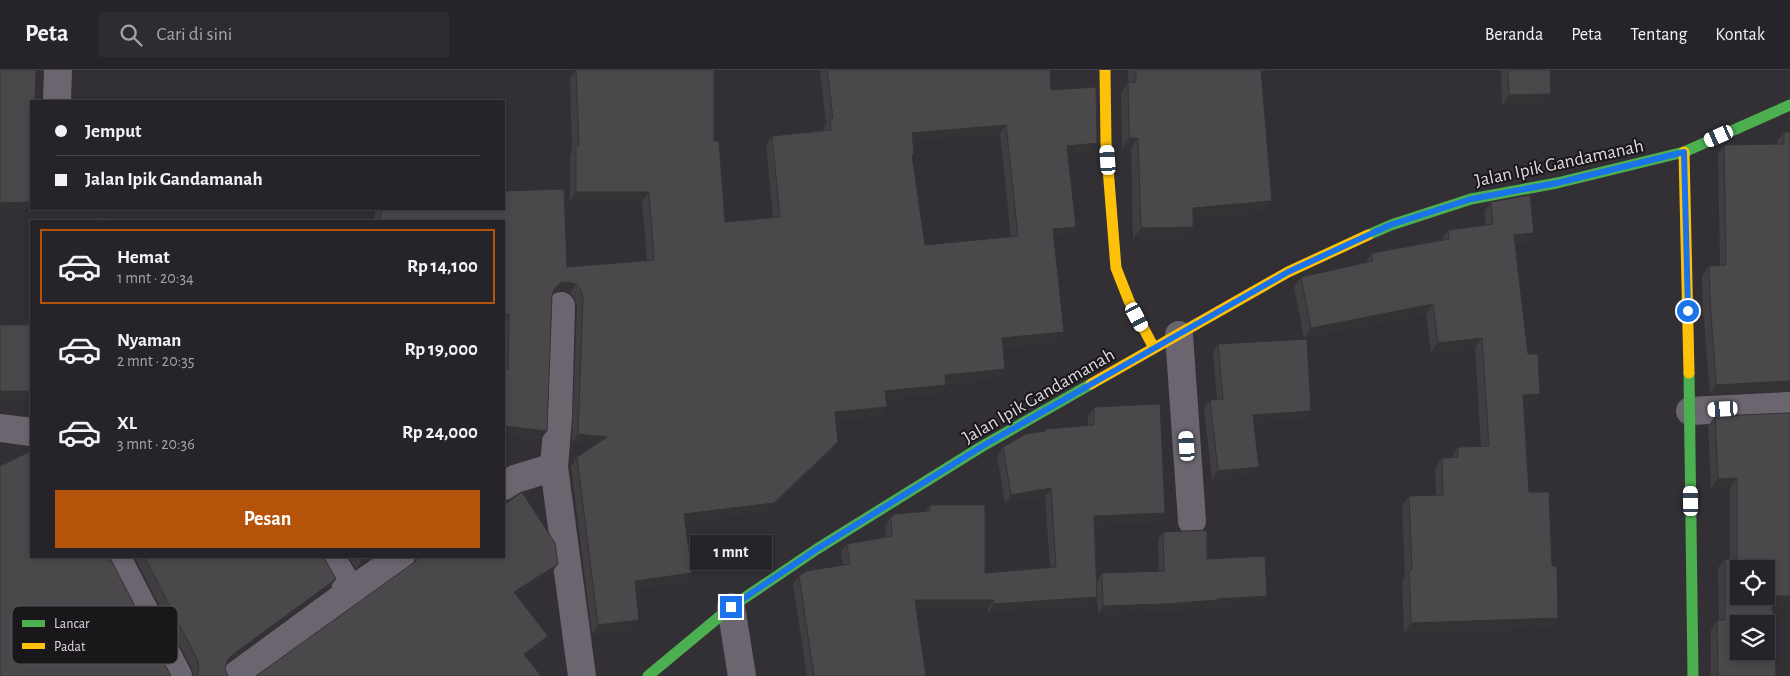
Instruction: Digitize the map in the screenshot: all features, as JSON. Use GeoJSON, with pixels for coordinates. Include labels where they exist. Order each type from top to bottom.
{"type":"FeatureCollection","features":[{"type":"Feature","properties":{"kind":"street"},"geometry":{"type":"LineString","coordinates":[[57,100],[58,70]]}},
{"type":"Feature","properties":{"kind":"street"},"geometry":{"type":"LineString","coordinates":[[1105,70],[1108,172],[1116,268],[1129,301],[1154,348]]}},
{"type":"Feature","properties":{"kind":"street","name":"Jalan Ipik Gandamanah"},"geometry":{"type":"LineString","coordinates":[[648,676],[731,607],[817,549],[981,447],[1288,272],[1390,225],[1471,199],[1557,183],[1684,152],[1790,105]]}},
{"type":"Feature","properties":{"kind":"street"},"geometry":{"type":"LineString","coordinates":[[1684,152],[1690,411],[1693,676]]}},
{"type":"Feature","properties":{"kind":"street"},"geometry":{"type":"LineString","coordinates":[[561,306],[558,417],[554,468],[582,676]]}},
{"type":"Feature","properties":{"kind":"street"},"geometry":{"type":"LineString","coordinates":[[1180,335],[1192,521]]}},
{"type":"Feature","properties":{"kind":"street"},"geometry":{"type":"LineString","coordinates":[[1690,411],[1790,406]]}},
{"type":"Feature","properties":{"kind":"street"},"geometry":{"type":"LineString","coordinates":[[0,428],[30,432]]}},
{"type":"Feature","properties":{"kind":"street"},"geometry":{"type":"LineString","coordinates":[[505,485],[515,479],[554,468]]}},
{"type":"Feature","properties":{"kind":"street"},"geometry":{"type":"LineString","coordinates":[[117,558],[142,606]]}},
{"type":"Feature","properties":{"kind":"street"},"geometry":{"type":"LineString","coordinates":[[331,558],[351,591]]}},
{"type":"Feature","properties":{"kind":"street"},"geometry":{"type":"LineString","coordinates":[[235,676],[398,558]]}},
{"type":"Feature","properties":{"kind":"street"},"geometry":{"type":"LineString","coordinates":[[731,607],[742,676]]}},
{"type":"Feature","properties":{"kind":"street"},"geometry":{"type":"LineString","coordinates":[[172,664],[178,676]]}},
{"type":"Feature","properties":{"kind":"building"},"geometry":{"type":"Polygon","coordinates":[[[0,70],[36,70],[35,100],[30,100],[30,202],[0,203],[0,70]]]}},
{"type":"Feature","properties":{"kind":"building"},"geometry":{"type":"Polygon","coordinates":[[[576,70],[714,70],[714,141],[719,141],[725,222],[780,217],[772,136],[831,130],[830,118],[833,118],[827,70],[1050,70],[1051,90],[1096,87],[1097,143],[1067,146],[1076,227],[1053,229],[1064,332],[1002,338],[1005,369],[945,375],[946,385],[885,391],[887,407],[835,412],[838,442],[774,503],[684,514],[692,573],[635,581],[639,620],[598,625],[577,457],[607,437],[578,434],[583,298],[581,290],[576,284],[560,283],[554,289],[552,296],[547,431],[505,426],[505,369],[508,369],[509,314],[505,314],[505,220],[381,220],[381,210],[505,210],[505,191],[564,189],[567,267],[654,260],[649,192],[576,192],[576,146],[579,146],[576,70]],[[1006,125],[912,133],[914,154],[912,155],[925,245],[1018,236],[1006,125]]]}},
{"type":"Feature","properties":{"kind":"building"},"geometry":{"type":"Polygon","coordinates":[[[1136,70],[1261,70],[1272,201],[1193,208],[1193,227],[1141,228],[1138,138],[1130,138],[1129,132],[1128,82],[1136,82],[1136,70]]]}},
{"type":"Feature","properties":{"kind":"building"},"geometry":{"type":"Polygon","coordinates":[[[1508,70],[1550,70],[1551,94],[1509,95],[1508,70]]]}},
{"type":"Feature","properties":{"kind":"building"},"geometry":{"type":"Polygon","coordinates":[[[1784,132],[1790,132],[1790,381],[1716,385],[1709,266],[1726,265],[1724,145],[1784,144],[1784,132]]]}},
{"type":"Feature","properties":{"kind":"building"},"geometry":{"type":"Polygon","coordinates":[[[1530,195],[1534,233],[1514,235],[1528,354],[1538,354],[1540,394],[1523,395],[1529,492],[1549,492],[1552,566],[1557,566],[1558,618],[1411,623],[1409,570],[1412,570],[1409,496],[1443,495],[1442,458],[1458,457],[1458,447],[1489,446],[1482,338],[1438,343],[1433,304],[1311,328],[1301,277],[1373,261],[1372,253],[1449,239],[1448,230],[1493,224],[1491,202],[1530,195]]]}},
{"type":"Feature","properties":{"kind":"building"},"geometry":{"type":"Polygon","coordinates":[[[97,218],[164,220],[97,220],[97,218]]]}},
{"type":"Feature","properties":{"kind":"building"},"geometry":{"type":"Polygon","coordinates":[[[0,325],[30,325],[30,391],[0,391],[0,325]]]}},
{"type":"Feature","properties":{"kind":"building"},"geometry":{"type":"Polygon","coordinates":[[[1307,339],[1311,411],[1253,415],[1259,467],[1218,471],[1210,400],[1223,399],[1218,344],[1307,339]]]}},
{"type":"Feature","properties":{"kind":"building"},"geometry":{"type":"Polygon","coordinates":[[[1160,404],[1165,513],[1094,516],[1097,597],[994,604],[994,600],[915,600],[926,676],[814,676],[799,576],[806,571],[850,564],[847,544],[892,536],[891,517],[895,514],[930,511],[930,505],[985,505],[985,573],[1056,567],[1051,488],[1011,495],[1003,447],[1026,434],[1046,431],[1046,429],[1094,425],[1094,407],[1160,404]]]}},
{"type":"Feature","properties":{"kind":"building"},"geometry":{"type":"Polygon","coordinates":[[[1790,413],[1790,596],[1775,596],[1775,560],[1730,560],[1730,605],[1772,605],[1773,615],[1730,615],[1730,660],[1775,660],[1775,656],[1776,676],[1718,676],[1717,620],[1725,620],[1725,559],[1737,559],[1737,478],[1718,479],[1715,416],[1790,413]]]}},
{"type":"Feature","properties":{"kind":"building"},"geometry":{"type":"Polygon","coordinates":[[[30,451],[30,558],[110,558],[135,606],[12,606],[12,664],[165,664],[171,676],[0,676],[0,466],[30,451]]]}},
{"type":"Feature","properties":{"kind":"building"},"geometry":{"type":"Polygon","coordinates":[[[522,492],[555,543],[558,564],[514,592],[548,636],[524,654],[541,676],[256,676],[418,558],[505,558],[505,504],[522,492]]]}},
{"type":"Feature","properties":{"kind":"building"},"geometry":{"type":"Polygon","coordinates":[[[1207,530],[1207,559],[1265,556],[1267,596],[1165,604],[1103,606],[1102,573],[1164,571],[1163,532],[1207,530]]]}},
{"type":"Feature","properties":{"kind":"building"},"geometry":{"type":"Polygon","coordinates":[[[145,558],[324,558],[336,579],[231,656],[227,661],[225,669],[228,676],[197,676],[199,669],[198,661],[178,622],[178,606],[170,606],[145,558]]]}},
{"type":"Feature","properties":{"kind":"traffic: fast"},"geometry":{"type":"LineString","coordinates":[[1368,235],[1391,225],[1471,199],[1557,183],[1684,152],[1790,105]]}},
{"type":"Feature","properties":{"kind":"traffic: fast"},"geometry":{"type":"LineString","coordinates":[[1689,373],[1693,676]]}},
{"type":"Feature","properties":{"kind":"traffic: fast"},"geometry":{"type":"LineString","coordinates":[[648,676],[731,607],[817,549],[981,447],[1091,384]]}},
{"type":"Feature","properties":{"kind":"traffic: slow"},"geometry":{"type":"LineString","coordinates":[[1105,70],[1106,143],[1116,268],[1129,301],[1154,348]]}},
{"type":"Feature","properties":{"kind":"traffic: slow"},"geometry":{"type":"LineString","coordinates":[[1684,152],[1689,373]]}},
{"type":"Feature","properties":{"kind":"traffic: slow"},"geometry":{"type":"LineString","coordinates":[[1091,384],[1288,272],[1368,235]]}},
{"type":"Feature","properties":{"kind":"route"},"geometry":{"type":"LineString","coordinates":[[731,607],[817,549],[981,447],[1288,272],[1390,225],[1471,199],[1557,183],[1684,152],[1688,311]]}}]}
